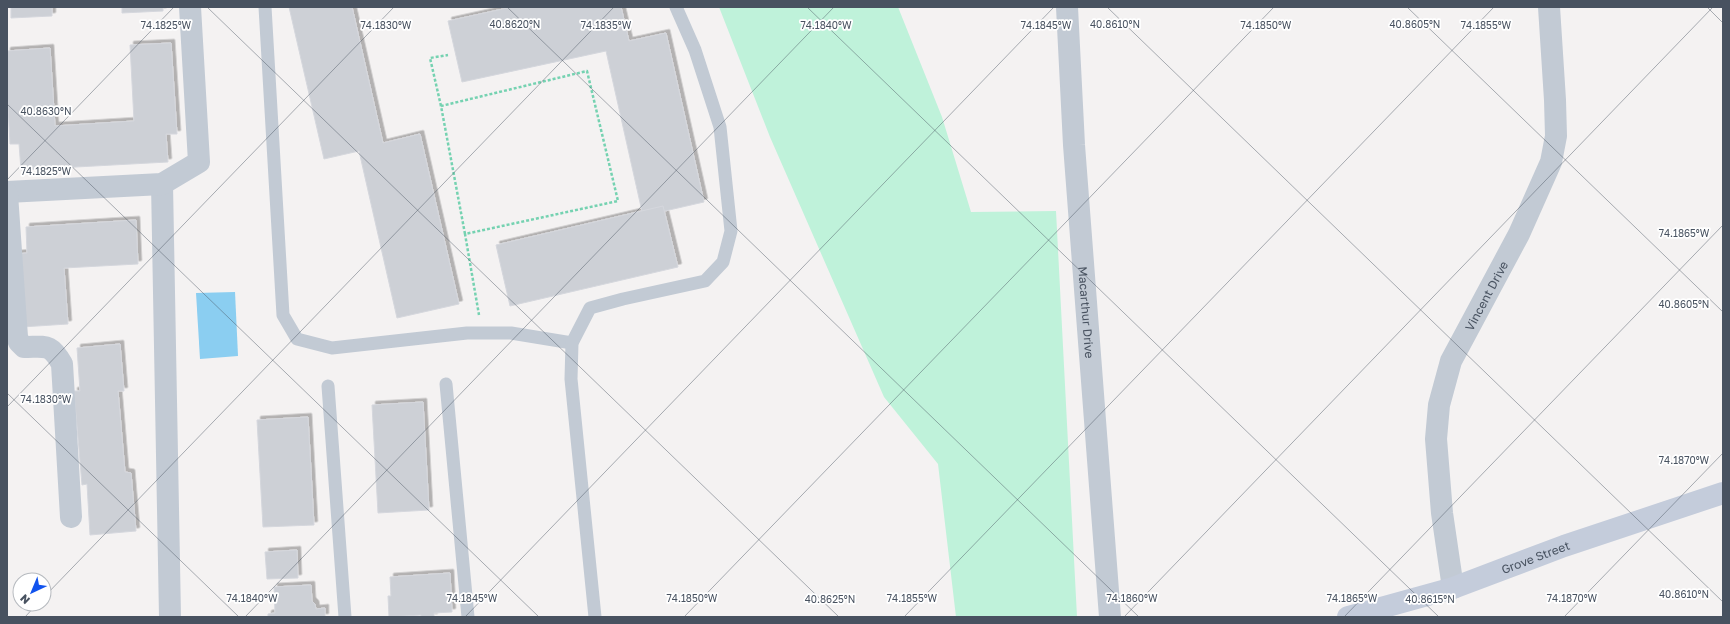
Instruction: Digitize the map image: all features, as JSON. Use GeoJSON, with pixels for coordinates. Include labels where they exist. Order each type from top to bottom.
{"type":"FeatureCollection","features":[{"type":"Feature","properties":{"kind":"street"},"geometry":{"type":"LineString","coordinates":[[71,517],[62,364],[55,351],[47,347],[24,347],[19,342],[17,337],[7,193],[162,184],[199,162],[190,7]]}},
{"type":"Feature","properties":{"kind":"street","name":"Macarthur Drive"},"geometry":{"type":"LineString","coordinates":[[1067,7],[1074,145],[1110,617]]}},
{"type":"Feature","properties":{"kind":"street","name":"Vincent Drive"},"geometry":{"type":"LineString","coordinates":[[1453,588],[1440,491],[1436,439],[1439,405],[1451,361],[1519,234],[1551,162],[1556,136],[1549,7]]}},
{"type":"Feature","properties":{"kind":"street"},"geometry":{"type":"LineString","coordinates":[[162,184],[170,617]]}},
{"type":"Feature","properties":{"kind":"street","name":"Grove Street"},"geometry":{"type":"LineString","coordinates":[[1348,617],[1453,588],[1564,546],[1723,493]]}},
{"type":"Feature","properties":{"kind":"lane"},"geometry":{"type":"LineString","coordinates":[[265,7],[283,315],[297,339],[332,348],[483,333],[511,333],[572,343]]}},
{"type":"Feature","properties":{"kind":"lane"},"geometry":{"type":"LineString","coordinates":[[595,617],[571,379],[572,343],[590,308],[623,299],[705,281],[723,262],[731,231],[720,127],[695,50],[676,7]]}},
{"type":"Feature","properties":{"kind":"lane"},"geometry":{"type":"LineString","coordinates":[[446,384],[468,617]]}},
{"type":"Feature","properties":{"kind":"lane"},"geometry":{"type":"LineString","coordinates":[[328,386],[345,617]]}},
{"type":"Feature","properties":{"kind":"path"},"geometry":{"type":"LineString","coordinates":[[448,54],[430,58],[442,106],[483,333]]}},
{"type":"Feature","properties":{"kind":"path"},"geometry":{"type":"LineString","coordinates":[[442,106],[587,71],[618,201],[465,234]]}},
{"type":"Feature","properties":{"kind":"green space"},"geometry":{"type":"Polygon","coordinates":[[[719,7],[898,7],[942,117],[971,212],[1056,211],[1077,617],[956,617],[938,464],[884,397],[770,137],[719,7]]]}},
{"type":"Feature","properties":{"kind":"water"},"geometry":{"type":"Polygon","coordinates":[[[235,292],[238,356],[200,359],[196,293],[235,292]]]}},
{"type":"Feature","properties":{"kind":"building"},"geometry":{"type":"Polygon","coordinates":[[[11,7],[52,7],[52,16],[11,18],[11,7]]]}},
{"type":"Feature","properties":{"kind":"building"},"geometry":{"type":"Polygon","coordinates":[[[122,7],[163,7],[163,11],[122,13],[122,7]]]}},
{"type":"Feature","properties":{"kind":"building"},"geometry":{"type":"Polygon","coordinates":[[[289,7],[352,7],[383,143],[420,134],[459,304],[397,318],[359,151],[324,159],[289,7]]]}},
{"type":"Feature","properties":{"kind":"building"},"geometry":{"type":"Polygon","coordinates":[[[512,7],[621,7],[629,41],[666,33],[704,202],[643,216],[606,51],[462,82],[448,21],[512,7]]]}},
{"type":"Feature","properties":{"kind":"building"},"geometry":{"type":"Polygon","coordinates":[[[171,43],[177,134],[166,134],[168,162],[21,170],[19,144],[10,144],[7,51],[50,48],[55,126],[134,121],[130,45],[171,43]]]}},
{"type":"Feature","properties":{"kind":"building"},"geometry":{"type":"Polygon","coordinates":[[[663,206],[678,267],[510,306],[496,245],[663,206]]]}},
{"type":"Feature","properties":{"kind":"building"},"geometry":{"type":"Polygon","coordinates":[[[136,220],[138,264],[64,268],[68,324],[22,327],[17,254],[27,253],[26,227],[136,220]]]}},
{"type":"Feature","properties":{"kind":"building"},"geometry":{"type":"Polygon","coordinates":[[[120,344],[124,391],[118,391],[125,472],[131,473],[136,531],[90,535],[87,484],[82,485],[74,391],[80,391],[77,348],[120,344]]]}},
{"type":"Feature","properties":{"kind":"building"},"geometry":{"type":"Polygon","coordinates":[[[423,402],[429,510],[378,513],[372,405],[423,402]]]}},
{"type":"Feature","properties":{"kind":"building"},"geometry":{"type":"Polygon","coordinates":[[[308,417],[314,525],[263,527],[257,420],[308,417]]]}},
{"type":"Feature","properties":{"kind":"building"},"geometry":{"type":"Polygon","coordinates":[[[297,550],[298,578],[267,579],[265,552],[297,550]]]}},
{"type":"Feature","properties":{"kind":"building"},"geometry":{"type":"Polygon","coordinates":[[[450,573],[452,612],[434,613],[434,617],[421,617],[421,615],[389,617],[388,596],[391,596],[390,577],[450,573]]]}},
{"type":"Feature","properties":{"kind":"building"},"geometry":{"type":"Polygon","coordinates":[[[311,585],[312,601],[315,604],[316,609],[325,608],[325,617],[268,617],[268,614],[275,613],[274,587],[311,585]]]}}]}
